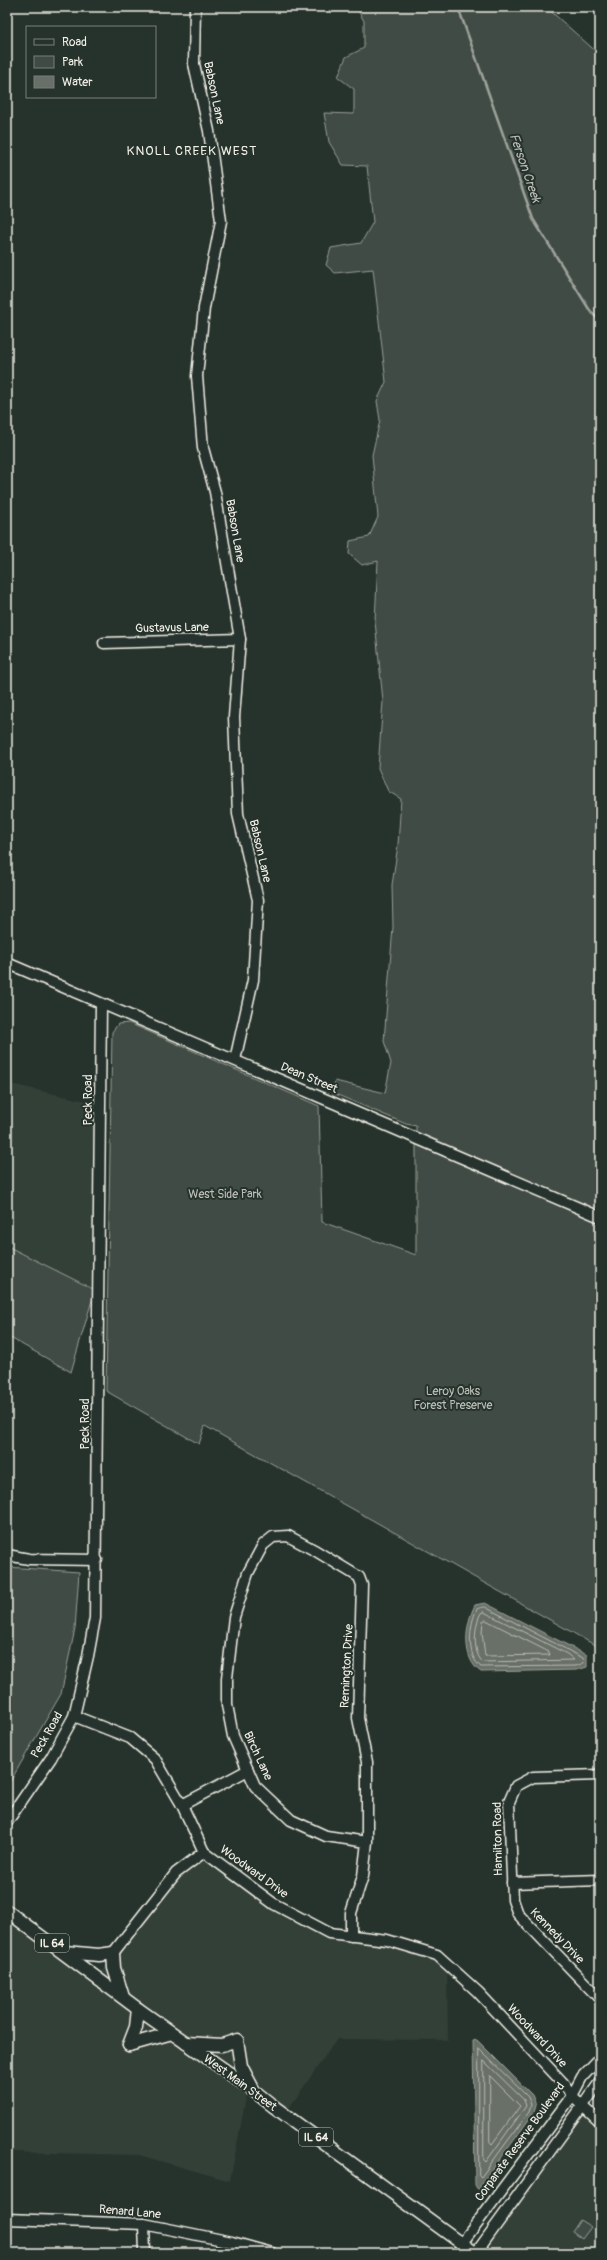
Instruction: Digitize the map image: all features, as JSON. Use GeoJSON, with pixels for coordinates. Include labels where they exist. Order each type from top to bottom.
{"type":"FeatureCollection","features":[{"type":"Feature","properties":{"kind":"main road","name":"West Main Street"},"geometry":{"type":"LineString","coordinates":[[7,1910],[138,2009],[253,2090],[475,2253]]}},
{"type":"Feature","properties":{"kind":"main road"},"geometry":{"type":"LineString","coordinates":[[64,1952],[99,1955],[113,1953],[114,1968],[123,1997]]}},
{"type":"Feature","properties":{"kind":"main road"},"geometry":{"type":"LineString","coordinates":[[138,2009],[136,2027],[129,2045],[172,2033]]}},
{"type":"Feature","properties":{"kind":"main road"},"geometry":{"type":"LineString","coordinates":[[185,2043],[222,2045],[237,2040],[241,2066],[253,2090]]}},
{"type":"Feature","properties":{"kind":"street","name":"Babson Lane"},"geometry":{"type":"LineString","coordinates":[[195,7],[194,64],[209,132],[221,221],[204,308],[197,376],[203,448],[215,492],[240,639],[234,717],[238,814],[258,900],[253,980],[235,1060]]}},
{"type":"Feature","properties":{"kind":"street","name":"Gustavus Lane"},"geometry":{"type":"LineString","coordinates":[[104,642],[240,639]]}},
{"type":"Feature","properties":{"kind":"street","name":"Dean Street"},"geometry":{"type":"LineString","coordinates":[[7,963],[600,1217]]}},
{"type":"Feature","properties":{"kind":"street","name":"Peck Road"},"geometry":{"type":"LineString","coordinates":[[7,1822],[51,1758],[74,1716],[95,1618],[97,1560],[101,1004]]}},
{"type":"Feature","properties":{"kind":"street","name":"Remington Drive"},"geometry":{"type":"LineString","coordinates":[[263,1545],[273,1537],[288,1536],[359,1577],[362,1585],[358,1718],[367,1762],[367,1842],[362,1876],[351,1913],[351,1936]]}},
{"type":"Feature","properties":{"kind":"street","name":"Birch Lane"},"geometry":{"type":"LineString","coordinates":[[263,1545],[248,1573],[234,1617],[227,1678],[228,1705],[233,1736],[255,1786],[292,1820],[326,1836],[367,1842]]}},
{"type":"Feature","properties":{"kind":"street"},"geometry":{"type":"LineString","coordinates":[[7,1555],[29,1559],[97,1560]]}},
{"type":"Feature","properties":{"kind":"street","name":"Woodward Drive"},"geometry":{"type":"LineString","coordinates":[[74,1716],[130,1738],[155,1759],[182,1805],[204,1852],[274,1904],[329,1933],[387,1940],[437,1955],[478,1992],[564,2084],[572,2096],[600,2122]]}},
{"type":"Feature","properties":{"kind":"street"},"geometry":{"type":"LineString","coordinates":[[182,1805],[248,1770]]}},
{"type":"Feature","properties":{"kind":"street","name":"Hamilton Road"},"geometry":{"type":"LineString","coordinates":[[512,1883],[509,1802],[516,1786],[533,1777],[600,1775]]}},
{"type":"Feature","properties":{"kind":"street"},"geometry":{"type":"LineString","coordinates":[[113,1953],[176,1873],[204,1852]]}},
{"type":"Feature","properties":{"kind":"street"},"geometry":{"type":"LineString","coordinates":[[512,1883],[600,1880]]}},
{"type":"Feature","properties":{"kind":"street","name":"Kennedy Drive"},"geometry":{"type":"LineString","coordinates":[[512,1883],[513,1900],[518,1914],[600,1999]]}},
{"type":"Feature","properties":{"kind":"street","name":"Corparate Reserve Boulevard"},"geometry":{"type":"LineString","coordinates":[[462,2243],[572,2096],[582,2077],[600,2058]]}},
{"type":"Feature","properties":{"kind":"street"},"geometry":{"type":"LineString","coordinates":[[475,2253],[600,2082]]}},
{"type":"Feature","properties":{"kind":"street","name":"Renard Lane"},"geometry":{"type":"LineString","coordinates":[[7,2219],[144,2224],[232,2242],[272,2253]]}},
{"type":"Feature","properties":{"kind":"street"},"geometry":{"type":"LineString","coordinates":[[144,2224],[145,2253]]}},
{"type":"Feature","properties":{"kind":"shaded area"},"geometry":{"type":"Polygon","coordinates":[[[7,1083],[98,1104],[95,1290],[7,1246],[7,1083]]]}},
{"type":"Feature","properties":{"kind":"shaded area"},"geometry":{"type":"Polygon","coordinates":[[[205,1856],[331,1938],[387,1944],[432,1957],[447,1968],[448,2040],[337,2039],[287,2111],[99,1974],[178,1877],[205,1856]]]}},
{"type":"Feature","properties":{"kind":"shaded area"},"geometry":{"type":"Polygon","coordinates":[[[7,1917],[247,2093],[230,2181],[139,2155],[7,2152],[7,1917]]]}},
{"type":"Feature","properties":{"kind":"shaded area"},"geometry":{"type":"Polygon","coordinates":[[[583,2109],[600,2125],[600,2253],[480,2253],[583,2109]]]}},
{"type":"Feature","properties":{"kind":"green space","name":"Leroy Oaks Forest Preserve"},"geometry":{"type":"Polygon","coordinates":[[[356,7],[546,7],[600,55],[600,1648],[205,1426],[199,1444],[106,1391],[112,1032],[118,1024],[129,1023],[319,1106],[322,1222],[416,1255],[416,1126],[406,1124],[333,1093],[335,1081],[385,1093],[391,1063],[384,1041],[393,927],[392,885],[398,845],[401,799],[388,791],[378,768],[383,701],[375,621],[378,561],[362,565],[349,554],[350,541],[369,537],[378,517],[372,455],[380,420],[377,401],[386,382],[373,269],[335,273],[326,265],[331,248],[361,243],[373,222],[367,166],[343,165],[329,142],[324,113],[354,114],[354,89],[338,77],[346,57],[364,48],[364,21],[356,7]]]}},
{"type":"Feature","properties":{"kind":"green space"},"geometry":{"type":"Polygon","coordinates":[[[7,1246],[95,1290],[71,1372],[7,1336],[7,1246]]]}},
{"type":"Feature","properties":{"kind":"green space"},"geometry":{"type":"Polygon","coordinates":[[[7,1567],[79,1572],[75,1629],[61,1694],[7,1787],[7,1567]]]}},
{"type":"Feature","properties":{"kind":"green space"},"geometry":{"type":"Polygon","coordinates":[[[580,2220],[591,2227],[582,2239],[572,2232],[580,2220]]]}},
{"type":"Feature","properties":{"kind":"water"},"geometry":{"type":"Polygon","coordinates":[[[485,1603],[587,1655],[587,1667],[577,1670],[481,1672],[470,1659],[467,1631],[475,1605],[485,1603]]]}},
{"type":"Feature","properties":{"kind":"water"},"geometry":{"type":"Polygon","coordinates":[[[477,2040],[532,2095],[536,2105],[533,2114],[478,2190],[475,2185],[473,2041],[477,2040]]]}},
{"type":"Feature","properties":{"kind":"waterway","name":"Ferson Creek"},"geometry":{"type":"LineString","coordinates":[[458,7],[533,219],[589,309],[600,322]]}},
{"type":"Feature","properties":{"kind":"district","name":"KNOLL CREEK WEST"},"geometry":{"type":"Point","coordinates":[192,151]}},
{"type":"Feature","properties":{"kind":"park label","name":"West Side Park"},"geometry":{"type":"Point","coordinates":[225,1194]}}]}
